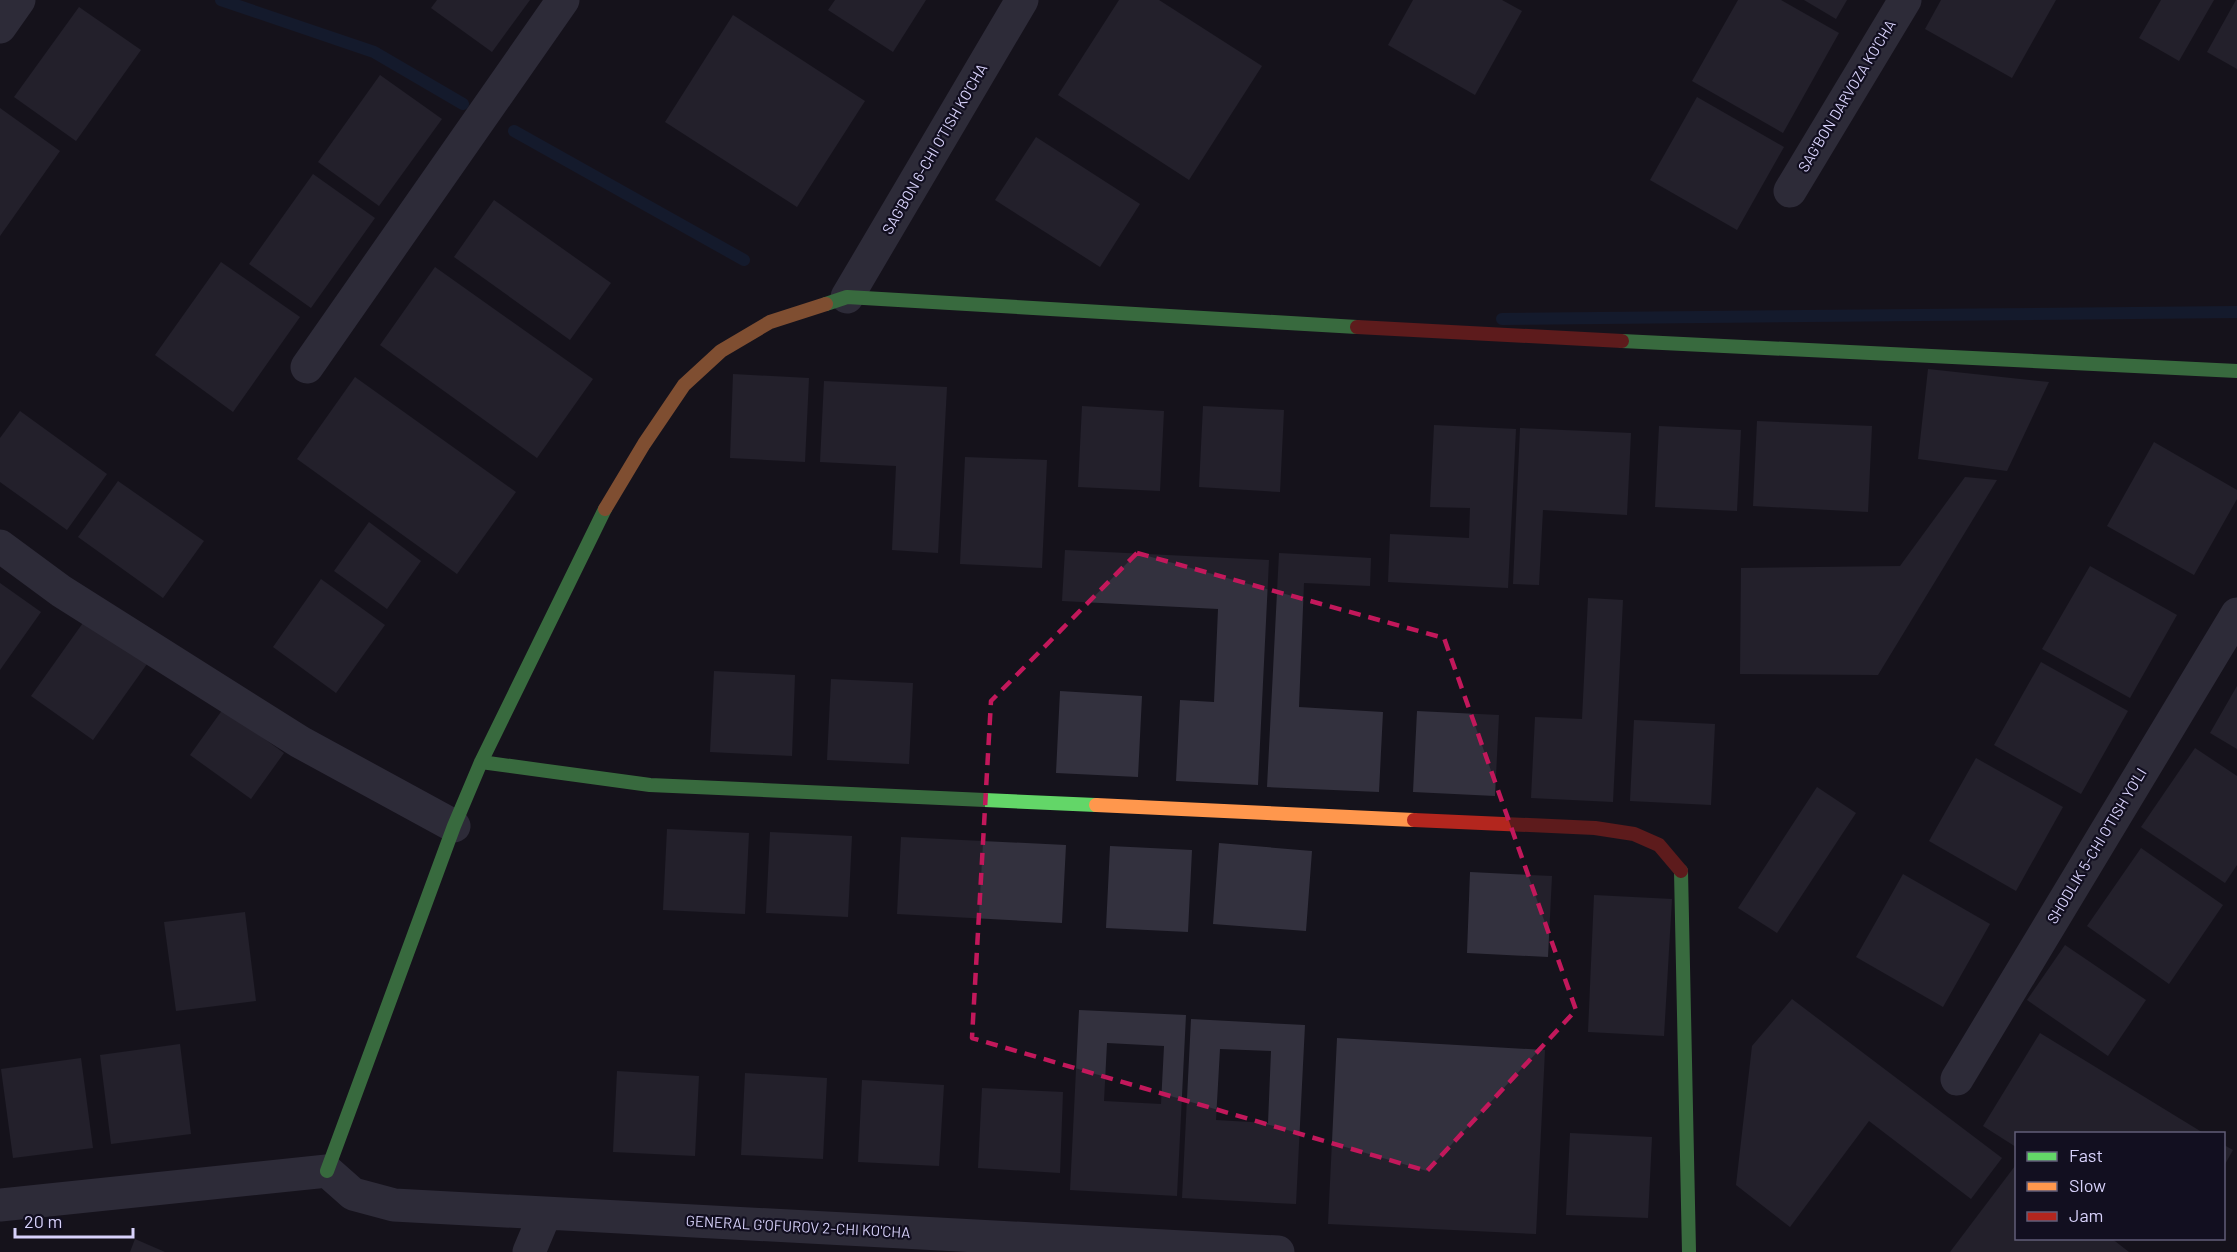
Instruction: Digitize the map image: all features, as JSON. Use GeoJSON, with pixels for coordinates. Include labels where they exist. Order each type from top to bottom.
{"type":"FeatureCollection","features":[{"type":"Feature","properties":{"kind":"street"},"geometry":{"type":"LineString","coordinates":[[0,27],[19,0]]}},
{"type":"Feature","properties":{"kind":"street"},"geometry":{"type":"LineString","coordinates":[[307,368],[563,0]]}},
{"type":"Feature","properties":{"kind":"street","name":"SAG'BON 6-CHI O'TISH KO'CHA"},"geometry":{"type":"LineString","coordinates":[[847,297],[1022,0]]}},
{"type":"Feature","properties":{"kind":"street","name":"SAG'BON DARVOZA KO'CHA"},"geometry":{"type":"LineString","coordinates":[[1790,191],[1905,0]]}},
{"type":"Feature","properties":{"kind":"street"},"geometry":{"type":"LineString","coordinates":[[0,1205],[327,1171],[454,826],[481,762],[598,522],[644,444],[684,385],[721,351],[770,322],[847,297],[1228,321],[2237,371]]}},
{"type":"Feature","properties":{"kind":"street"},"geometry":{"type":"LineString","coordinates":[[0,546],[62,591],[300,742],[454,826]]}},
{"type":"Feature","properties":{"kind":"street","name":"SHODLIK 5-CHI O'TISH YO'LI"},"geometry":{"type":"LineString","coordinates":[[1957,1079],[2237,614]]}},
{"type":"Feature","properties":{"kind":"street"},"geometry":{"type":"LineString","coordinates":[[481,762],[650,785],[1584,827],[1634,834],[1659,844],[1681,870],[1689,1252]]}},
{"type":"Feature","properties":{"kind":"street","name":"GENERAL G'OFUROV 2-CHI KO'CHA"},"geometry":{"type":"LineString","coordinates":[[327,1171],[353,1194],[394,1205],[1029,1246],[1278,1252]]}},
{"type":"Feature","properties":{"kind":"street"},"geometry":{"type":"LineString","coordinates":[[529,1252],[545,1214]]}},
{"type":"Feature","properties":{"kind":"highlighted area"},"geometry":{"type":"Polygon","coordinates":[[[1137,553],[1444,638],[1576,1010],[1427,1171],[972,1038],[991,701],[1137,553]]]}},
{"type":"Feature","properties":{"kind":"building"},"geometry":{"type":"Polygon","coordinates":[[[437,0],[530,0],[492,52],[431,8],[437,0]]]}},
{"type":"Feature","properties":{"kind":"building"},"geometry":{"type":"Polygon","coordinates":[[[835,0],[926,0],[893,52],[828,10],[835,0]]]}},
{"type":"Feature","properties":{"kind":"building"},"geometry":{"type":"Polygon","coordinates":[[[1119,0],[1159,0],[1262,66],[1189,180],[1058,95],[1119,0]]]}},
{"type":"Feature","properties":{"kind":"building"},"geometry":{"type":"Polygon","coordinates":[[[1413,0],[1502,0],[1522,11],[1475,95],[1388,45],[1413,0]]]}},
{"type":"Feature","properties":{"kind":"building"},"geometry":{"type":"Polygon","coordinates":[[[1738,0],[1781,0],[1839,33],[1783,133],[1692,81],[1738,0]]]}},
{"type":"Feature","properties":{"kind":"building"},"geometry":{"type":"Polygon","coordinates":[[[1804,0],[1847,0],[1836,19],[1804,0]]]}},
{"type":"Feature","properties":{"kind":"building"},"geometry":{"type":"Polygon","coordinates":[[[1941,0],[2056,0],[2012,78],[1925,29],[1941,0]]]}},
{"type":"Feature","properties":{"kind":"building"},"geometry":{"type":"Polygon","coordinates":[[[2161,0],[2214,0],[2179,61],[2139,38],[2161,0]]]}},
{"type":"Feature","properties":{"kind":"building"},"geometry":{"type":"Polygon","coordinates":[[[2237,0],[2237,69],[2207,52],[2237,0]]]}},
{"type":"Feature","properties":{"kind":"building"},"geometry":{"type":"Polygon","coordinates":[[[79,7],[141,50],[76,141],[14,97],[79,7]]]}},
{"type":"Feature","properties":{"kind":"building"},"geometry":{"type":"Polygon","coordinates":[[[733,15],[865,101],[797,207],[665,122],[733,15]]]}},
{"type":"Feature","properties":{"kind":"building"},"geometry":{"type":"Polygon","coordinates":[[[380,75],[442,119],[379,206],[318,162],[380,75]]]}},
{"type":"Feature","properties":{"kind":"building"},"geometry":{"type":"Polygon","coordinates":[[[1697,97],[1784,147],[1737,230],[1650,180],[1697,97]]]}},
{"type":"Feature","properties":{"kind":"building"},"geometry":{"type":"Polygon","coordinates":[[[0,108],[60,151],[0,236],[0,108]]]}},
{"type":"Feature","properties":{"kind":"building"},"geometry":{"type":"Polygon","coordinates":[[[1036,137],[1140,204],[1100,267],[995,200],[1036,137]]]}},
{"type":"Feature","properties":{"kind":"building"},"geometry":{"type":"Polygon","coordinates":[[[313,174],[375,218],[311,308],[249,264],[313,174]]]}},
{"type":"Feature","properties":{"kind":"building"},"geometry":{"type":"Polygon","coordinates":[[[494,200],[611,283],[570,340],[454,257],[494,200]]]}},
{"type":"Feature","properties":{"kind":"building"},"geometry":{"type":"Polygon","coordinates":[[[221,262],[300,317],[233,412],[155,355],[221,262]]]}},
{"type":"Feature","properties":{"kind":"building"},"geometry":{"type":"Polygon","coordinates":[[[435,267],[593,379],[537,458],[380,345],[435,267]]]}},
{"type":"Feature","properties":{"kind":"building"},"geometry":{"type":"Polygon","coordinates":[[[1928,369],[2049,382],[2007,471],[1918,459],[1928,369]]]}},
{"type":"Feature","properties":{"kind":"building"},"geometry":{"type":"Polygon","coordinates":[[[733,374],[809,378],[805,462],[730,458],[733,374]]]}},
{"type":"Feature","properties":{"kind":"building"},"geometry":{"type":"Polygon","coordinates":[[[355,377],[516,492],[457,574],[297,459],[355,377]]]}},
{"type":"Feature","properties":{"kind":"building"},"geometry":{"type":"Polygon","coordinates":[[[824,381],[947,387],[938,553],[892,550],[896,466],[820,462],[824,381]]]}},
{"type":"Feature","properties":{"kind":"building"},"geometry":{"type":"Polygon","coordinates":[[[1082,406],[1164,411],[1160,491],[1078,487],[1082,406]]]}},
{"type":"Feature","properties":{"kind":"building"},"geometry":{"type":"Polygon","coordinates":[[[1203,406],[1284,410],[1280,492],[1199,487],[1203,406]]]}},
{"type":"Feature","properties":{"kind":"building"},"geometry":{"type":"Polygon","coordinates":[[[20,411],[107,474],[67,530],[0,482],[0,438],[20,411]]]}},
{"type":"Feature","properties":{"kind":"building"},"geometry":{"type":"Polygon","coordinates":[[[1757,421],[1872,426],[1868,512],[1753,506],[1757,421]]]}},
{"type":"Feature","properties":{"kind":"building"},"geometry":{"type":"Polygon","coordinates":[[[1434,425],[1516,429],[1508,588],[1388,582],[1390,534],[1469,538],[1470,508],[1430,507],[1434,425]]]}},
{"type":"Feature","properties":{"kind":"building"},"geometry":{"type":"Polygon","coordinates":[[[1659,426],[1741,430],[1737,511],[1655,507],[1659,426]]]}},
{"type":"Feature","properties":{"kind":"building"},"geometry":{"type":"Polygon","coordinates":[[[1520,428],[1631,433],[1627,515],[1543,510],[1539,585],[1513,584],[1520,428]]]}},
{"type":"Feature","properties":{"kind":"building"},"geometry":{"type":"Polygon","coordinates":[[[2154,442],[2237,490],[2237,499],[2194,575],[2107,526],[2154,442]]]}},
{"type":"Feature","properties":{"kind":"building"},"geometry":{"type":"Polygon","coordinates":[[[965,457],[1047,460],[1042,568],[960,564],[965,457]]]}},
{"type":"Feature","properties":{"kind":"building"},"geometry":{"type":"Polygon","coordinates":[[[1965,477],[1997,480],[1878,675],[1740,674],[1741,568],[1900,566],[1965,477]]]}},
{"type":"Feature","properties":{"kind":"building"},"geometry":{"type":"Polygon","coordinates":[[[118,481],[204,541],[163,598],[78,537],[118,481]]]}},
{"type":"Feature","properties":{"kind":"building"},"geometry":{"type":"Polygon","coordinates":[[[369,522],[421,561],[387,609],[334,571],[369,522]]]}},
{"type":"Feature","properties":{"kind":"building"},"geometry":{"type":"Polygon","coordinates":[[[1065,550],[1269,560],[1258,785],[1176,781],[1180,700],[1214,702],[1218,609],[1062,601],[1065,550]]]}},
{"type":"Feature","properties":{"kind":"building"},"geometry":{"type":"Polygon","coordinates":[[[1279,553],[1371,558],[1370,586],[1304,583],[1299,707],[1383,712],[1379,792],[1267,787],[1279,553]]]}},
{"type":"Feature","properties":{"kind":"building"},"geometry":{"type":"Polygon","coordinates":[[[2090,566],[2177,615],[2130,698],[2042,649],[2090,566]]]}},
{"type":"Feature","properties":{"kind":"building"},"geometry":{"type":"Polygon","coordinates":[[[321,579],[385,625],[336,693],[273,647],[321,579]]]}},
{"type":"Feature","properties":{"kind":"building"},"geometry":{"type":"Polygon","coordinates":[[[0,583],[41,612],[0,670],[0,583]]]}},
{"type":"Feature","properties":{"kind":"building"},"geometry":{"type":"Polygon","coordinates":[[[1588,598],[1623,600],[1613,802],[1531,798],[1535,717],[1582,719],[1588,598]]]}},
{"type":"Feature","properties":{"kind":"building"},"geometry":{"type":"Polygon","coordinates":[[[85,620],[147,664],[93,740],[31,696],[85,620]]]}},
{"type":"Feature","properties":{"kind":"building"},"geometry":{"type":"Polygon","coordinates":[[[2041,662],[2128,711],[2081,794],[1994,745],[2041,662]]]}},
{"type":"Feature","properties":{"kind":"building"},"geometry":{"type":"Polygon","coordinates":[[[714,671],[795,675],[792,756],[710,752],[714,671]]]}},
{"type":"Feature","properties":{"kind":"building"},"geometry":{"type":"Polygon","coordinates":[[[831,679],[913,683],[909,764],[827,760],[831,679]]]}},
{"type":"Feature","properties":{"kind":"building"},"geometry":{"type":"Polygon","coordinates":[[[2237,686],[2237,749],[2210,733],[2237,686]]]}},
{"type":"Feature","properties":{"kind":"building"},"geometry":{"type":"Polygon","coordinates":[[[1060,691],[1142,696],[1138,777],[1056,773],[1060,691]]]}},
{"type":"Feature","properties":{"kind":"building"},"geometry":{"type":"Polygon","coordinates":[[[223,709],[284,753],[251,799],[190,755],[223,709]]]}},
{"type":"Feature","properties":{"kind":"building"},"geometry":{"type":"Polygon","coordinates":[[[1417,711],[1499,715],[1495,796],[1413,792],[1417,711]]]}},
{"type":"Feature","properties":{"kind":"building"},"geometry":{"type":"Polygon","coordinates":[[[1634,720],[1715,724],[1711,805],[1630,801],[1634,720]]]}},
{"type":"Feature","properties":{"kind":"building"},"geometry":{"type":"Polygon","coordinates":[[[2195,748],[2237,776],[2237,865],[2225,883],[2141,827],[2195,748]]]}},
{"type":"Feature","properties":{"kind":"building"},"geometry":{"type":"Polygon","coordinates":[[[1976,758],[2063,807],[2016,891],[1929,841],[1976,758]]]}},
{"type":"Feature","properties":{"kind":"building"},"geometry":{"type":"Polygon","coordinates":[[[1817,787],[1856,813],[1777,933],[1738,908],[1817,787]]]}},
{"type":"Feature","properties":{"kind":"building"},"geometry":{"type":"Polygon","coordinates":[[[667,829],[749,833],[745,914],[663,910],[667,829]]]}},
{"type":"Feature","properties":{"kind":"building"},"geometry":{"type":"Polygon","coordinates":[[[770,832],[852,836],[848,917],[766,913],[770,832]]]}},
{"type":"Feature","properties":{"kind":"building"},"geometry":{"type":"Polygon","coordinates":[[[901,837],[1066,845],[1062,923],[897,914],[901,837]]]}},
{"type":"Feature","properties":{"kind":"building"},"geometry":{"type":"Polygon","coordinates":[[[1219,843],[1312,851],[1306,931],[1213,924],[1219,843]]]}},
{"type":"Feature","properties":{"kind":"building"},"geometry":{"type":"Polygon","coordinates":[[[1110,846],[1192,850],[1188,932],[1106,928],[1110,846]]]}},
{"type":"Feature","properties":{"kind":"building"},"geometry":{"type":"Polygon","coordinates":[[[2141,848],[2223,905],[2169,984],[2087,926],[2141,848]]]}},
{"type":"Feature","properties":{"kind":"building"},"geometry":{"type":"Polygon","coordinates":[[[1470,872],[1552,876],[1548,957],[1467,953],[1470,872]]]}},
{"type":"Feature","properties":{"kind":"building"},"geometry":{"type":"Polygon","coordinates":[[[1903,874],[1990,924],[1943,1007],[1856,957],[1903,874]]]}},
{"type":"Feature","properties":{"kind":"building"},"geometry":{"type":"Polygon","coordinates":[[[1594,895],[1672,899],[1664,1036],[1588,1032],[1594,895]]]}},
{"type":"Feature","properties":{"kind":"building"},"geometry":{"type":"Polygon","coordinates":[[[245,912],[256,1001],[176,1011],[164,922],[245,912]]]}},
{"type":"Feature","properties":{"kind":"building"},"geometry":{"type":"Polygon","coordinates":[[[2065,945],[2146,1000],[2108,1056],[2027,1000],[2065,945]]]}},
{"type":"Feature","properties":{"kind":"building"},"geometry":{"type":"Polygon","coordinates":[[[1792,999],[2002,1158],[1971,1199],[1869,1121],[1790,1227],[1736,1185],[1752,1046],[1792,999]]]}},
{"type":"Feature","properties":{"kind":"building"},"geometry":{"type":"Polygon","coordinates":[[[1079,1010],[1186,1015],[1177,1196],[1070,1190],[1079,1010]],[[1107,1043],[1104,1101],[1161,1104],[1164,1046],[1107,1043]]]}},
{"type":"Feature","properties":{"kind":"building"},"geometry":{"type":"Polygon","coordinates":[[[1191,1019],[1305,1025],[1296,1204],[1182,1198],[1191,1019]],[[1220,1049],[1216,1120],[1268,1123],[1271,1051],[1220,1049]]]}},
{"type":"Feature","properties":{"kind":"building"},"geometry":{"type":"Polygon","coordinates":[[[2040,1033],[2202,1132],[2015,1132],[2015,1146],[1983,1126],[2040,1033]]]}},
{"type":"Feature","properties":{"kind":"building"},"geometry":{"type":"Polygon","coordinates":[[[1337,1038],[1545,1050],[1536,1234],[1328,1224],[1337,1038]]]}},
{"type":"Feature","properties":{"kind":"building"},"geometry":{"type":"Polygon","coordinates":[[[180,1044],[191,1134],[111,1144],[100,1055],[180,1044]]]}},
{"type":"Feature","properties":{"kind":"building"},"geometry":{"type":"Polygon","coordinates":[[[81,1058],[93,1148],[13,1158],[1,1069],[81,1058]]]}},
{"type":"Feature","properties":{"kind":"building"},"geometry":{"type":"Polygon","coordinates":[[[617,1071],[699,1076],[695,1156],[613,1152],[617,1071]]]}},
{"type":"Feature","properties":{"kind":"building"},"geometry":{"type":"Polygon","coordinates":[[[745,1073],[827,1078],[823,1159],[741,1155],[745,1073]]]}},
{"type":"Feature","properties":{"kind":"building"},"geometry":{"type":"Polygon","coordinates":[[[862,1080],[944,1085],[939,1166],[858,1162],[862,1080]]]}},
{"type":"Feature","properties":{"kind":"building"},"geometry":{"type":"Polygon","coordinates":[[[982,1088],[1063,1092],[1060,1173],[978,1168],[982,1088]]]}},
{"type":"Feature","properties":{"kind":"building"},"geometry":{"type":"Polygon","coordinates":[[[1570,1133],[1652,1137],[1648,1218],[1566,1215],[1570,1133]]]}},
{"type":"Feature","properties":{"kind":"building"},"geometry":{"type":"Polygon","coordinates":[[[2225,1146],[2233,1150],[2225,1164],[2225,1146]]]}},
{"type":"Feature","properties":{"kind":"building"},"geometry":{"type":"Polygon","coordinates":[[[2015,1166],[2015,1240],[2114,1240],[2129,1252],[1950,1252],[2015,1166]]]}},
{"type":"Feature","properties":{"kind":"building"},"geometry":{"type":"Polygon","coordinates":[[[135,1239],[165,1252],[130,1252],[135,1239]]]}},
{"type":"Feature","properties":{"kind":"waterway"},"geometry":{"type":"LineString","coordinates":[[221,0],[374,52],[463,104]]}},
{"type":"Feature","properties":{"kind":"waterway"},"geometry":{"type":"LineString","coordinates":[[514,131],[744,260]]}},
{"type":"Feature","properties":{"kind":"waterway"},"geometry":{"type":"LineString","coordinates":[[1502,319],[2237,312]]}},
{"type":"Feature","properties":{"kind":"traffic: fast"},"geometry":{"type":"LineString","coordinates":[[826,304],[847,297],[1357,327]]}},
{"type":"Feature","properties":{"kind":"traffic: fast"},"geometry":{"type":"LineString","coordinates":[[1622,341],[2237,371]]}},
{"type":"Feature","properties":{"kind":"traffic: fast"},"geometry":{"type":"LineString","coordinates":[[327,1171],[454,826],[481,762],[605,509]]}},
{"type":"Feature","properties":{"kind":"traffic: fast"},"geometry":{"type":"LineString","coordinates":[[481,762],[650,785],[1096,805]]}},
{"type":"Feature","properties":{"kind":"traffic: fast"},"geometry":{"type":"LineString","coordinates":[[1681,871],[1689,1252]]}},
{"type":"Feature","properties":{"kind":"traffic: slow"},"geometry":{"type":"LineString","coordinates":[[605,509],[644,444],[684,385],[721,351],[770,322],[826,304]]}},
{"type":"Feature","properties":{"kind":"traffic: slow"},"geometry":{"type":"LineString","coordinates":[[1096,805],[1414,820]]}},
{"type":"Feature","properties":{"kind":"traffic: jam"},"geometry":{"type":"LineString","coordinates":[[1357,327],[1622,341]]}},
{"type":"Feature","properties":{"kind":"traffic: jam"},"geometry":{"type":"LineString","coordinates":[[1414,820],[1595,828],[1634,834],[1659,845],[1681,871]]}}]}
